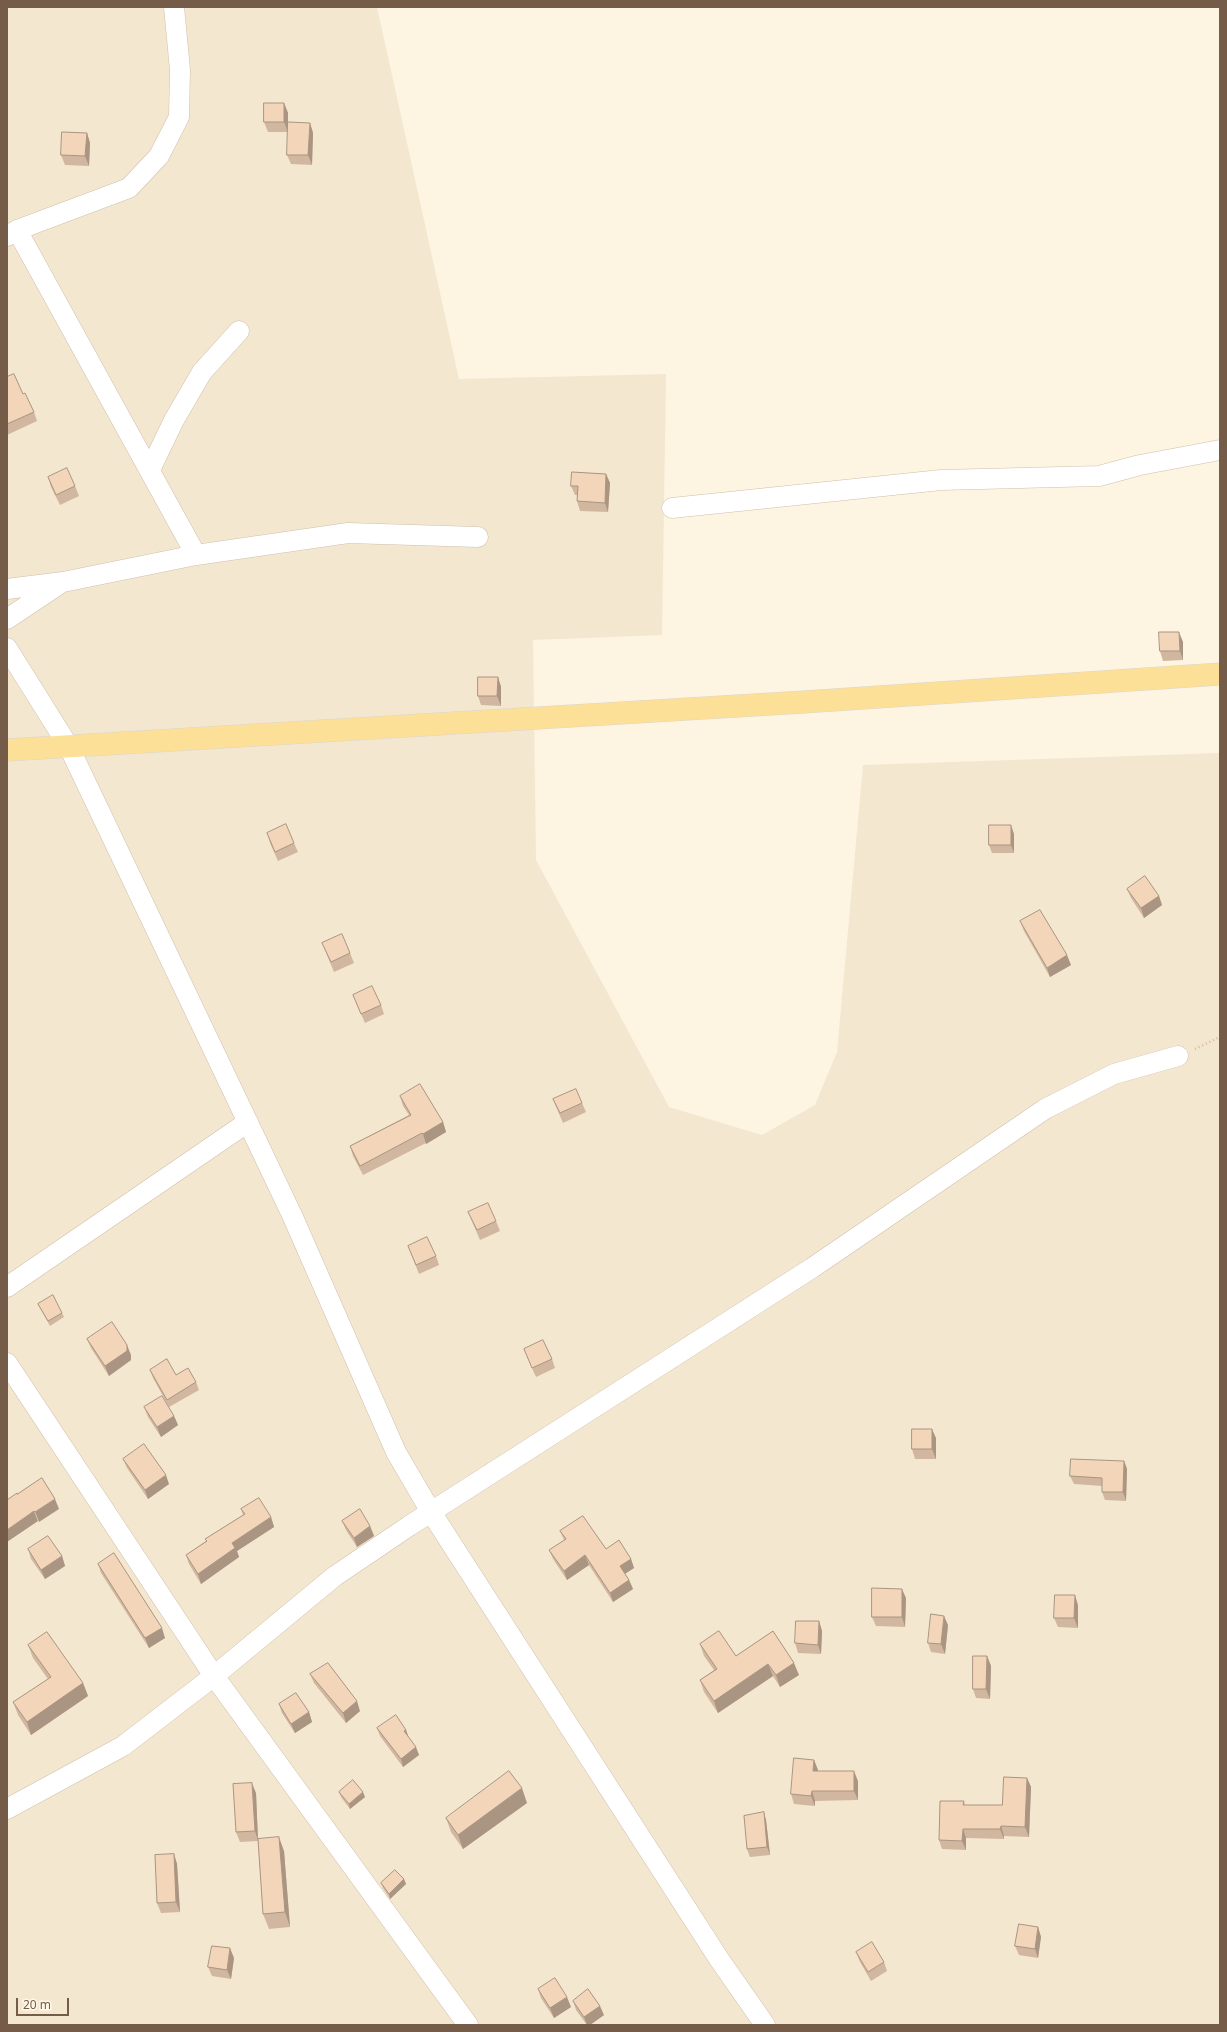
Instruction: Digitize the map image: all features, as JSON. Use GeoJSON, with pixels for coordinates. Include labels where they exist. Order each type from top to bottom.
{"type":"FeatureCollection","features":[{"type":"Feature","properties":{"kind":"main road"},"geometry":{"type":"LineString","coordinates":[[7,750],[804,702],[1220,674]]}},
{"type":"Feature","properties":{"kind":"street"},"geometry":{"type":"LineString","coordinates":[[174,7],[180,70],[180,117],[159,156],[129,188],[12,233],[150,470],[196,555]]}},
{"type":"Feature","properties":{"kind":"street"},"geometry":{"type":"LineString","coordinates":[[150,470],[174,420],[202,372],[239,332]]}},
{"type":"Feature","properties":{"kind":"street"},"geometry":{"type":"LineString","coordinates":[[672,508],[941,480],[1099,476],[1140,465],[1220,450]]}},
{"type":"Feature","properties":{"kind":"street"},"geometry":{"type":"LineString","coordinates":[[7,589],[63,582],[196,555],[348,533],[478,537]]}},
{"type":"Feature","properties":{"kind":"street"},"geometry":{"type":"LineString","coordinates":[[7,619],[63,582]]}},
{"type":"Feature","properties":{"kind":"street"},"geometry":{"type":"LineString","coordinates":[[7,648],[69,747],[292,1215],[396,1452],[431,1512],[719,1959],[765,2025]]}},
{"type":"Feature","properties":{"kind":"street"},"geometry":{"type":"LineString","coordinates":[[7,1809],[124,1746],[214,1676],[335,1576],[431,1512],[812,1268],[1045,1109],[1114,1074],[1178,1056]]}},
{"type":"Feature","properties":{"kind":"street"},"geometry":{"type":"LineString","coordinates":[[7,1287],[248,1122]]}},
{"type":"Feature","properties":{"kind":"street"},"geometry":{"type":"LineString","coordinates":[[7,1363],[214,1676],[468,2025]]}},
{"type":"Feature","properties":{"kind":"path"},"geometry":{"type":"LineString","coordinates":[[1178,1056],[1220,1037]]}},
{"type":"Feature","properties":{"kind":"shaded area"},"geometry":{"type":"Polygon","coordinates":[[[7,7],[377,7],[459,379],[666,374],[662,635],[533,640],[536,860],[669,1107],[762,1135],[815,1105],[837,1052],[863,765],[1220,753],[1220,2025],[7,2025],[7,7]]]}},
{"type":"Feature","properties":{"kind":"building"},"geometry":{"type":"Polygon","coordinates":[[[264,103],[284,103],[284,122],[264,122],[264,103]]]}},
{"type":"Feature","properties":{"kind":"building"},"geometry":{"type":"Polygon","coordinates":[[[288,122],[310,123],[308,155],[287,155],[288,122]]]}},
{"type":"Feature","properties":{"kind":"building"},"geometry":{"type":"Polygon","coordinates":[[[62,132],[87,133],[85,156],[61,155],[62,132]]]}},
{"type":"Feature","properties":{"kind":"building"},"geometry":{"type":"Polygon","coordinates":[[[14,374],[23,394],[25,393],[34,412],[7,424],[7,377],[14,374]]]}},
{"type":"Feature","properties":{"kind":"building"},"geometry":{"type":"Polygon","coordinates":[[[67,468],[75,486],[56,495],[48,477],[67,468]]]}},
{"type":"Feature","properties":{"kind":"building"},"geometry":{"type":"Polygon","coordinates":[[[572,472],[606,474],[605,503],[577,501],[578,486],[571,486],[572,472]]]}},
{"type":"Feature","properties":{"kind":"building"},"geometry":{"type":"Polygon","coordinates":[[[1159,632],[1179,632],[1180,651],[1160,651],[1159,632]]]}},
{"type":"Feature","properties":{"kind":"building"},"geometry":{"type":"Polygon","coordinates":[[[478,677],[498,677],[497,696],[478,696],[478,677]]]}},
{"type":"Feature","properties":{"kind":"building"},"geometry":{"type":"Polygon","coordinates":[[[286,824],[294,843],[275,852],[267,833],[286,824]]]}},
{"type":"Feature","properties":{"kind":"building"},"geometry":{"type":"Polygon","coordinates":[[[989,825],[1011,825],[1011,845],[989,845],[989,825]]]}},
{"type":"Feature","properties":{"kind":"building"},"geometry":{"type":"Polygon","coordinates":[[[1145,876],[1159,896],[1141,908],[1127,889],[1145,876]]]}},
{"type":"Feature","properties":{"kind":"building"},"geometry":{"type":"Polygon","coordinates":[[[1040,910],[1067,955],[1047,968],[1020,921],[1040,910]]]}},
{"type":"Feature","properties":{"kind":"building"},"geometry":{"type":"Polygon","coordinates":[[[342,934],[350,953],[331,962],[322,943],[342,934]]]}},
{"type":"Feature","properties":{"kind":"building"},"geometry":{"type":"Polygon","coordinates":[[[372,986],[381,1005],[361,1014],[353,995],[372,986]]]}},
{"type":"Feature","properties":{"kind":"building"},"geometry":{"type":"Polygon","coordinates":[[[420,1084],[443,1122],[423,1134],[422,1133],[360,1166],[350,1146],[411,1115],[400,1096],[420,1084]]]}},
{"type":"Feature","properties":{"kind":"building"},"geometry":{"type":"Polygon","coordinates":[[[576,1089],[582,1103],[560,1113],[553,1099],[576,1089]]]}},
{"type":"Feature","properties":{"kind":"building"},"geometry":{"type":"Polygon","coordinates":[[[488,1203],[496,1221],[477,1230],[468,1212],[488,1203]]]}},
{"type":"Feature","properties":{"kind":"building"},"geometry":{"type":"Polygon","coordinates":[[[427,1237],[436,1256],[416,1265],[408,1246],[427,1237]]]}},
{"type":"Feature","properties":{"kind":"building"},"geometry":{"type":"Polygon","coordinates":[[[53,1295],[62,1313],[48,1321],[38,1304],[53,1295]]]}},
{"type":"Feature","properties":{"kind":"building"},"geometry":{"type":"Polygon","coordinates":[[[112,1322],[127,1345],[127,1351],[105,1366],[87,1339],[112,1322]]]}},
{"type":"Feature","properties":{"kind":"building"},"geometry":{"type":"Polygon","coordinates":[[[543,1340],[552,1359],[532,1368],[524,1349],[543,1340]]]}},
{"type":"Feature","properties":{"kind":"building"},"geometry":{"type":"Polygon","coordinates":[[[167,1359],[176,1375],[188,1368],[196,1382],[167,1400],[150,1370],[167,1359]]]}},
{"type":"Feature","properties":{"kind":"building"},"geometry":{"type":"Polygon","coordinates":[[[162,1396],[174,1416],[157,1427],[144,1407],[162,1396]]]}},
{"type":"Feature","properties":{"kind":"building"},"geometry":{"type":"Polygon","coordinates":[[[912,1429],[932,1429],[932,1449],[912,1449],[912,1429]]]}},
{"type":"Feature","properties":{"kind":"building"},"geometry":{"type":"Polygon","coordinates":[[[144,1444],[166,1475],[145,1490],[123,1459],[144,1444]]]}},
{"type":"Feature","properties":{"kind":"building"},"geometry":{"type":"Polygon","coordinates":[[[1071,1459],[1124,1461],[1123,1492],[1102,1492],[1102,1478],[1070,1476],[1071,1459]]]}},
{"type":"Feature","properties":{"kind":"building"},"geometry":{"type":"Polygon","coordinates":[[[42,1478],[55,1499],[35,1512],[34,1511],[7,1530],[7,1500],[42,1478]]]}},
{"type":"Feature","properties":{"kind":"building"},"geometry":{"type":"Polygon","coordinates":[[[259,1498],[271,1517],[232,1543],[235,1548],[198,1574],[186,1555],[207,1541],[205,1539],[245,1514],[241,1509],[259,1498]]]}},
{"type":"Feature","properties":{"kind":"building"},"geometry":{"type":"Polygon","coordinates":[[[360,1509],[370,1526],[354,1538],[342,1521],[360,1509]]]}},
{"type":"Feature","properties":{"kind":"building"},"geometry":{"type":"Polygon","coordinates":[[[583,1516],[606,1549],[619,1540],[631,1559],[620,1566],[629,1580],[610,1593],[585,1555],[564,1571],[549,1550],[566,1539],[560,1531],[583,1516]]]}},
{"type":"Feature","properties":{"kind":"building"},"geometry":{"type":"Polygon","coordinates":[[[48,1536],[62,1556],[41,1570],[28,1549],[48,1536]]]}},
{"type":"Feature","properties":{"kind":"building"},"geometry":{"type":"Polygon","coordinates":[[[114,1553],[162,1628],[145,1638],[98,1564],[114,1553]]]}},
{"type":"Feature","properties":{"kind":"building"},"geometry":{"type":"Polygon","coordinates":[[[872,1588],[902,1589],[902,1617],[872,1617],[872,1588]]]}},
{"type":"Feature","properties":{"kind":"building"},"geometry":{"type":"Polygon","coordinates":[[[1055,1595],[1075,1595],[1074,1618],[1054,1618],[1055,1595]]]}},
{"type":"Feature","properties":{"kind":"building"},"geometry":{"type":"Polygon","coordinates":[[[931,1614],[944,1616],[941,1644],[928,1643],[931,1614]]]}},
{"type":"Feature","properties":{"kind":"building"},"geometry":{"type":"Polygon","coordinates":[[[796,1621],[819,1621],[818,1645],[795,1643],[796,1621]]]}},
{"type":"Feature","properties":{"kind":"building"},"geometry":{"type":"Polygon","coordinates":[[[719,1631],[736,1656],[773,1631],[794,1663],[776,1675],[768,1664],[714,1701],[700,1680],[717,1669],[700,1644],[719,1631]]]}},
{"type":"Feature","properties":{"kind":"building"},"geometry":{"type":"Polygon","coordinates":[[[47,1632],[83,1683],[27,1722],[13,1702],[51,1677],[28,1645],[47,1632]]]}},
{"type":"Feature","properties":{"kind":"building"},"geometry":{"type":"Polygon","coordinates":[[[973,1656],[987,1656],[986,1689],[973,1689],[973,1656]]]}},
{"type":"Feature","properties":{"kind":"building"},"geometry":{"type":"Polygon","coordinates":[[[328,1663],[357,1701],[343,1713],[310,1674],[328,1663]]]}},
{"type":"Feature","properties":{"kind":"building"},"geometry":{"type":"Polygon","coordinates":[[[296,1693],[309,1712],[291,1724],[279,1704],[296,1693]]]}},
{"type":"Feature","properties":{"kind":"building"},"geometry":{"type":"Polygon","coordinates":[[[396,1715],[406,1730],[404,1731],[416,1747],[401,1759],[377,1728],[396,1715]]]}},
{"type":"Feature","properties":{"kind":"building"},"geometry":{"type":"Polygon","coordinates":[[[794,1758],[814,1760],[813,1771],[854,1771],[854,1791],[812,1791],[811,1796],[791,1794],[794,1758]]]}},
{"type":"Feature","properties":{"kind":"building"},"geometry":{"type":"Polygon","coordinates":[[[509,1771],[522,1788],[458,1835],[446,1818],[509,1771]]]}},
{"type":"Feature","properties":{"kind":"building"},"geometry":{"type":"Polygon","coordinates":[[[1004,1777],[1027,1778],[1025,1827],[1001,1826],[1000,1829],[963,1829],[962,1841],[939,1840],[940,1801],[964,1801],[963,1805],[1002,1805],[1004,1777]]]}},
{"type":"Feature","properties":{"kind":"building"},"geometry":{"type":"Polygon","coordinates":[[[353,1780],[363,1792],[349,1804],[339,1792],[353,1780]]]}},
{"type":"Feature","properties":{"kind":"building"},"geometry":{"type":"Polygon","coordinates":[[[252,1783],[255,1831],[236,1832],[233,1784],[252,1783]]]}},
{"type":"Feature","properties":{"kind":"building"},"geometry":{"type":"Polygon","coordinates":[[[764,1812],[767,1847],[747,1849],[744,1816],[764,1812]]]}},
{"type":"Feature","properties":{"kind":"building"},"geometry":{"type":"Polygon","coordinates":[[[279,1837],[285,1912],[263,1914],[258,1839],[279,1837]]]}},
{"type":"Feature","properties":{"kind":"building"},"geometry":{"type":"Polygon","coordinates":[[[174,1854],[176,1902],[157,1903],[155,1855],[174,1854]]]}},
{"type":"Feature","properties":{"kind":"building"},"geometry":{"type":"Polygon","coordinates":[[[395,1870],[404,1879],[389,1894],[381,1883],[395,1870]]]}},
{"type":"Feature","properties":{"kind":"building"},"geometry":{"type":"Polygon","coordinates":[[[1019,1924],[1038,1927],[1035,1949],[1015,1946],[1019,1924]]]}},
{"type":"Feature","properties":{"kind":"building"},"geometry":{"type":"Polygon","coordinates":[[[872,1942],[884,1962],[868,1972],[856,1952],[872,1942]]]}},
{"type":"Feature","properties":{"kind":"building"},"geometry":{"type":"Polygon","coordinates":[[[212,1946],[230,1948],[227,1970],[208,1967],[212,1946]]]}},
{"type":"Feature","properties":{"kind":"building"},"geometry":{"type":"Polygon","coordinates":[[[555,1978],[567,1997],[550,2008],[538,1989],[555,1978]]]}},
{"type":"Feature","properties":{"kind":"building"},"geometry":{"type":"Polygon","coordinates":[[[588,1989],[600,2006],[584,2017],[573,2001],[588,1989]]]}}]}
